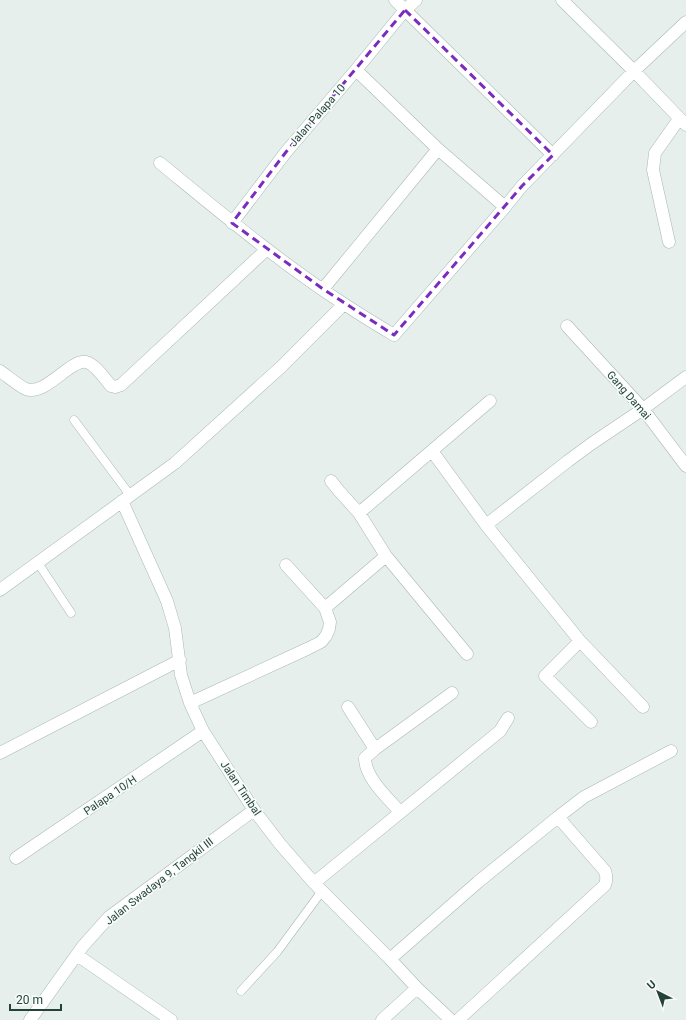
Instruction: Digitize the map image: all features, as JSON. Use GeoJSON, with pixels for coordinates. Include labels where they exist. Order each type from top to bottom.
{"type":"FeatureCollection","features":[{"type":"Feature","properties":{"kind":"street"},"geometry":{"type":"LineString","coordinates":[[395,0],[553,154]]}},
{"type":"Feature","properties":{"kind":"street","name":"Jalan Palapa 10"},"geometry":{"type":"LineString","coordinates":[[232,222],[286,152],[416,0]]}},
{"type":"Feature","properties":{"kind":"street"},"geometry":{"type":"LineString","coordinates":[[562,0],[634,71],[682,122],[655,153],[653,170],[669,242]]}},
{"type":"Feature","properties":{"kind":"street"},"geometry":{"type":"LineString","coordinates":[[160,163],[267,249],[344,304],[394,335],[522,186],[634,71],[686,22]]}},
{"type":"Feature","properties":{"kind":"street"},"geometry":{"type":"LineString","coordinates":[[356,70],[438,149],[505,207]]}},
{"type":"Feature","properties":{"kind":"street"},"geometry":{"type":"LineString","coordinates":[[322,289],[438,149]]}},
{"type":"Feature","properties":{"kind":"street"},"geometry":{"type":"LineString","coordinates":[[0,371],[25,389],[33,390],[40,389],[77,364],[86,362],[93,366],[111,386],[115,387],[121,385],[267,249]]}},
{"type":"Feature","properties":{"kind":"street"},"geometry":{"type":"LineString","coordinates":[[0,590],[176,463],[281,367],[344,304]]}},
{"type":"Feature","properties":{"kind":"street","name":"Gang Damai"},"geometry":{"type":"LineString","coordinates":[[567,326],[643,409],[686,466]]}},
{"type":"Feature","properties":{"kind":"street"},"geometry":{"type":"LineString","coordinates":[[486,525],[568,461],[686,377]]}},
{"type":"Feature","properties":{"kind":"street"},"geometry":{"type":"LineString","coordinates":[[359,513],[490,400]]}},
{"type":"Feature","properties":{"kind":"street"},"geometry":{"type":"LineString","coordinates":[[432,451],[486,525],[580,641],[643,707]]}},
{"type":"Feature","properties":{"kind":"street"},"geometry":{"type":"LineString","coordinates":[[331,481],[359,513],[386,556],[467,654]]}},
{"type":"Feature","properties":{"kind":"street","name":"Jalan Timbal"},"geometry":{"type":"LineString","coordinates":[[126,498],[167,601],[175,628],[181,675],[190,703],[203,731],[254,810],[280,844],[318,887],[417,988],[451,1020]]}},
{"type":"Feature","properties":{"kind":"street"},"geometry":{"type":"LineString","coordinates":[[325,608],[386,556]]}},
{"type":"Feature","properties":{"kind":"street"},"geometry":{"type":"LineString","coordinates":[[190,703],[307,649],[321,642],[326,636],[330,622],[325,608],[286,565]]}},
{"type":"Feature","properties":{"kind":"street"},"geometry":{"type":"LineString","coordinates":[[580,641],[545,676],[591,722]]}},
{"type":"Feature","properties":{"kind":"street"},"geometry":{"type":"LineString","coordinates":[[0,753],[180,660]]}},
{"type":"Feature","properties":{"kind":"street"},"geometry":{"type":"LineString","coordinates":[[400,812],[376,785],[366,768],[365,758],[375,749],[452,693]]}},
{"type":"Feature","properties":{"kind":"street"},"geometry":{"type":"LineString","coordinates":[[348,707],[375,749]]}},
{"type":"Feature","properties":{"kind":"street"},"geometry":{"type":"LineString","coordinates":[[318,887],[400,812],[500,731],[508,718]]}},
{"type":"Feature","properties":{"kind":"street","name":"Palapa 10/H"},"geometry":{"type":"LineString","coordinates":[[16,858],[203,731]]}},
{"type":"Feature","properties":{"kind":"street"},"geometry":{"type":"LineString","coordinates":[[390,959],[478,882],[558,817],[584,798],[671,751]]}},
{"type":"Feature","properties":{"kind":"street","name":"Jalan Swadaya 9, Tangkil III"},"geometry":{"type":"LineString","coordinates":[[30,1020],[83,946],[109,917],[254,810]]}},
{"type":"Feature","properties":{"kind":"street"},"geometry":{"type":"LineString","coordinates":[[458,1020],[604,885],[607,880],[605,871],[558,817]]}},
{"type":"Feature","properties":{"kind":"street"},"geometry":{"type":"LineString","coordinates":[[77,955],[171,1020]]}},
{"type":"Feature","properties":{"kind":"street"},"geometry":{"type":"LineString","coordinates":[[382,1020],[417,988]]}},
{"type":"Feature","properties":{"kind":"lane"},"geometry":{"type":"LineString","coordinates":[[74,420],[126,498]]}},
{"type":"Feature","properties":{"kind":"lane"},"geometry":{"type":"LineString","coordinates":[[38,563],[71,613]]}},
{"type":"Feature","properties":{"kind":"lane"},"geometry":{"type":"LineString","coordinates":[[241,991],[276,952],[318,887]]}},
{"type":"Feature","properties":{"kind":"highlighted area"},"geometry":{"type":"Polygon","coordinates":[[[405,10],[553,155],[522,186],[394,335],[323,289],[232,223],[286,152],[405,10]]]}}]}
